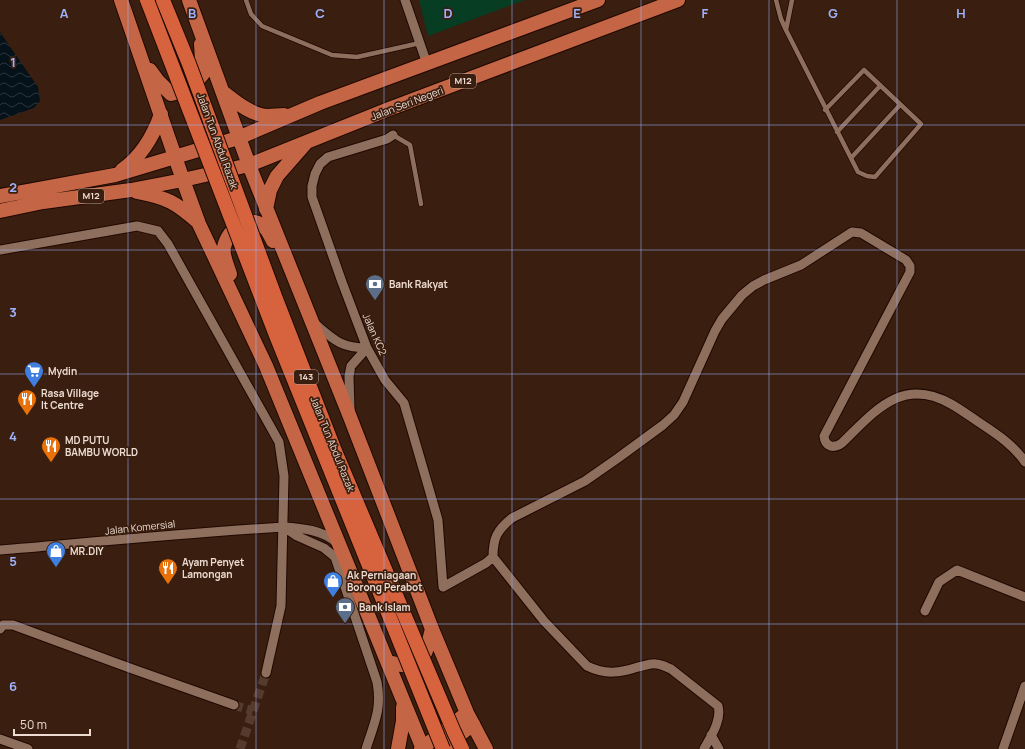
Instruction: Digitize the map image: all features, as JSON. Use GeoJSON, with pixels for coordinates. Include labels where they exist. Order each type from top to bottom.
{"type":"FeatureCollection","features":[{"type":"Feature","properties":{"kind":"highway","name":"Jalan Tun Abdul Razak"},"geometry":{"type":"LineString","coordinates":[[147,0],[280,345],[443,749]]}},
{"type":"Feature","properties":{"kind":"highway","name":"Jalan Tun Abdul Razak"},"geometry":{"type":"LineString","coordinates":[[163,0],[192,71],[276,299],[332,443],[462,749]]}},
{"type":"Feature","properties":{"kind":"main road"},"geometry":{"type":"LineString","coordinates":[[121,0],[183,180],[200,224],[266,366],[403,698],[422,748],[470,719]]}},
{"type":"Feature","properties":{"kind":"main road"},"geometry":{"type":"LineString","coordinates":[[189,0],[223,92],[238,138],[350,417],[432,629],[470,719],[486,749]]}},
{"type":"Feature","properties":{"kind":"main road","name":"M12"},"geometry":{"type":"LineString","coordinates":[[0,196],[115,175],[238,138],[293,114],[598,0]]}},
{"type":"Feature","properties":{"kind":"main road","name":"Jalan Seri Negeri"},"geometry":{"type":"LineString","coordinates":[[249,165],[389,109],[678,0]]}},
{"type":"Feature","properties":{"kind":"main road"},"geometry":{"type":"LineString","coordinates":[[142,60],[170,94],[189,90],[202,74],[200,30]]}},
{"type":"Feature","properties":{"kind":"main road"},"geometry":{"type":"LineString","coordinates":[[223,92],[253,112],[267,116],[293,114]]}},
{"type":"Feature","properties":{"kind":"main road"},"geometry":{"type":"LineString","coordinates":[[115,175],[131,164],[144,150],[155,133],[161,114]]}},
{"type":"Feature","properties":{"kind":"main road"},"geometry":{"type":"LineString","coordinates":[[266,209],[270,190],[277,176],[307,142]]}},
{"type":"Feature","properties":{"kind":"main road","name":"M12"},"geometry":{"type":"LineString","coordinates":[[0,211],[43,202],[131,190],[249,165]]}},
{"type":"Feature","properties":{"kind":"main road"},"geometry":{"type":"LineString","coordinates":[[131,190],[158,196],[172,202],[200,224]]}},
{"type":"Feature","properties":{"kind":"main road"},"geometry":{"type":"LineString","coordinates":[[239,307],[223,249],[228,234],[240,224],[255,222],[266,229],[293,277]]}},
{"type":"Feature","properties":{"kind":"main road"},"geometry":{"type":"LineString","coordinates":[[388,662],[405,666],[417,664],[426,655],[432,629]]}},
{"type":"Feature","properties":{"kind":"main road"},"geometry":{"type":"LineString","coordinates":[[398,749],[403,721],[403,698]]}},
{"type":"Feature","properties":{"kind":"main road"},"geometry":{"type":"LineString","coordinates":[[443,749],[470,719]]}},
{"type":"Feature","properties":{"kind":"street"},"geometry":{"type":"LineString","coordinates":[[405,0],[428,64]]}},
{"type":"Feature","properties":{"kind":"street","name":"Jalan KC2"},"geometry":{"type":"LineString","coordinates":[[393,135],[387,140],[328,157],[320,164],[312,186],[312,197],[367,348],[385,380],[404,403],[438,520],[443,587],[486,563],[493,557]]}},
{"type":"Feature","properties":{"kind":"street"},"geometry":{"type":"LineString","coordinates":[[0,250],[137,226],[158,231],[168,244],[279,442],[284,476],[281,606],[266,673]]}},
{"type":"Feature","properties":{"kind":"street"},"geometry":{"type":"LineString","coordinates":[[704,749],[718,720],[720,713],[718,706],[671,669],[657,664],[650,664],[624,672],[604,672],[595,670],[582,661],[544,621],[534,606],[493,557],[493,547],[495,536],[502,526],[512,518],[585,481],[652,434],[674,415],[691,387],[722,319],[742,295],[753,286],[764,280],[800,265],[852,232],[861,232],[906,260],[910,266],[910,272],[824,436],[824,440],[832,447],[838,446],[884,404],[897,398],[918,394],[931,396],[951,404],[1002,438],[1020,454],[1025,462]]}},
{"type":"Feature","properties":{"kind":"street"},"geometry":{"type":"LineString","coordinates":[[310,318],[340,344],[353,348],[367,348]]}},
{"type":"Feature","properties":{"kind":"street"},"geometry":{"type":"LineString","coordinates":[[350,417],[349,376],[351,366],[367,348]]}},
{"type":"Feature","properties":{"kind":"street"},"geometry":{"type":"LineString","coordinates":[[283,527],[297,536],[324,548],[335,557],[377,682],[379,710],[366,749]]}},
{"type":"Feature","properties":{"kind":"street","name":"Jalan Komersial"},"geometry":{"type":"LineString","coordinates":[[0,550],[106,542],[186,533],[283,527],[309,530],[322,534],[332,539],[341,547]]}},
{"type":"Feature","properties":{"kind":"street"},"geometry":{"type":"LineString","coordinates":[[926,611],[939,582],[957,570],[1025,598]]}},
{"type":"Feature","properties":{"kind":"street"},"geometry":{"type":"LineString","coordinates":[[0,628],[3,625],[13,625],[234,705]]}},
{"type":"Feature","properties":{"kind":"street"},"geometry":{"type":"LineString","coordinates":[[1003,749],[1025,686]]}},
{"type":"Feature","properties":{"kind":"street"},"geometry":{"type":"LineString","coordinates":[[711,735],[719,749]]}},
{"type":"Feature","properties":{"kind":"street"},"geometry":{"type":"LineString","coordinates":[[0,739],[28,749]]}},
{"type":"Feature","properties":{"kind":"lane"},"geometry":{"type":"LineString","coordinates":[[246,0],[251,14],[262,26],[332,55],[357,58],[421,43]]}},
{"type":"Feature","properties":{"kind":"lane"},"geometry":{"type":"LineString","coordinates":[[776,0],[779,14],[786,30],[825,110],[858,172],[867,176],[875,177],[921,124],[864,70],[825,110]]}},
{"type":"Feature","properties":{"kind":"lane"},"geometry":{"type":"LineString","coordinates":[[786,30],[792,0]]}},
{"type":"Feature","properties":{"kind":"lane"},"geometry":{"type":"LineString","coordinates":[[837,132],[880,86]]}},
{"type":"Feature","properties":{"kind":"lane"},"geometry":{"type":"LineString","coordinates":[[850,158],[900,104]]}},
{"type":"Feature","properties":{"kind":"lane"},"geometry":{"type":"LineString","coordinates":[[393,135],[410,145],[421,204]]}},
{"type":"Feature","properties":{"kind":"green space"},"geometry":{"type":"Polygon","coordinates":[[[419,0],[525,0],[428,36],[419,0]]]}},
{"type":"Feature","properties":{"kind":"water"},"geometry":{"type":"Polygon","coordinates":[[[0,32],[38,87],[40,101],[34,108],[0,120],[0,32]]]}},
{"type":"Feature","properties":{"kind":"tunnel"},"geometry":{"type":"LineString","coordinates":[[240,749],[266,673]]}},
{"type":"Feature","properties":{"kind":"tunnel"},"geometry":{"type":"LineString","coordinates":[[234,705],[253,711]]}},
{"type":"Feature","properties":{"kind":"place","name":"Bank Rakyat"},"geometry":{"type":"Point","coordinates":[375,301]}},
{"type":"Feature","properties":{"kind":"place","name":"Mydin"},"geometry":{"type":"Point","coordinates":[34,388]}},
{"type":"Feature","properties":{"kind":"place","name":"Rasa Village It Centre"},"geometry":{"type":"Point","coordinates":[27,416]}},
{"type":"Feature","properties":{"kind":"place","name":"MD PUTU BAMBU WORLD"},"geometry":{"type":"Point","coordinates":[51,463]}},
{"type":"Feature","properties":{"kind":"place","name":"MR.DIY"},"geometry":{"type":"Point","coordinates":[56,568]}},
{"type":"Feature","properties":{"kind":"place","name":"Ayam Penyet Lamongan"},"geometry":{"type":"Point","coordinates":[168,585]}},
{"type":"Feature","properties":{"kind":"place","name":"Ak Perniagaan Borong Perabot"},"geometry":{"type":"Point","coordinates":[333,598]}},
{"type":"Feature","properties":{"kind":"place","name":"Bank Islam"},"geometry":{"type":"Point","coordinates":[345,624]}}]}
